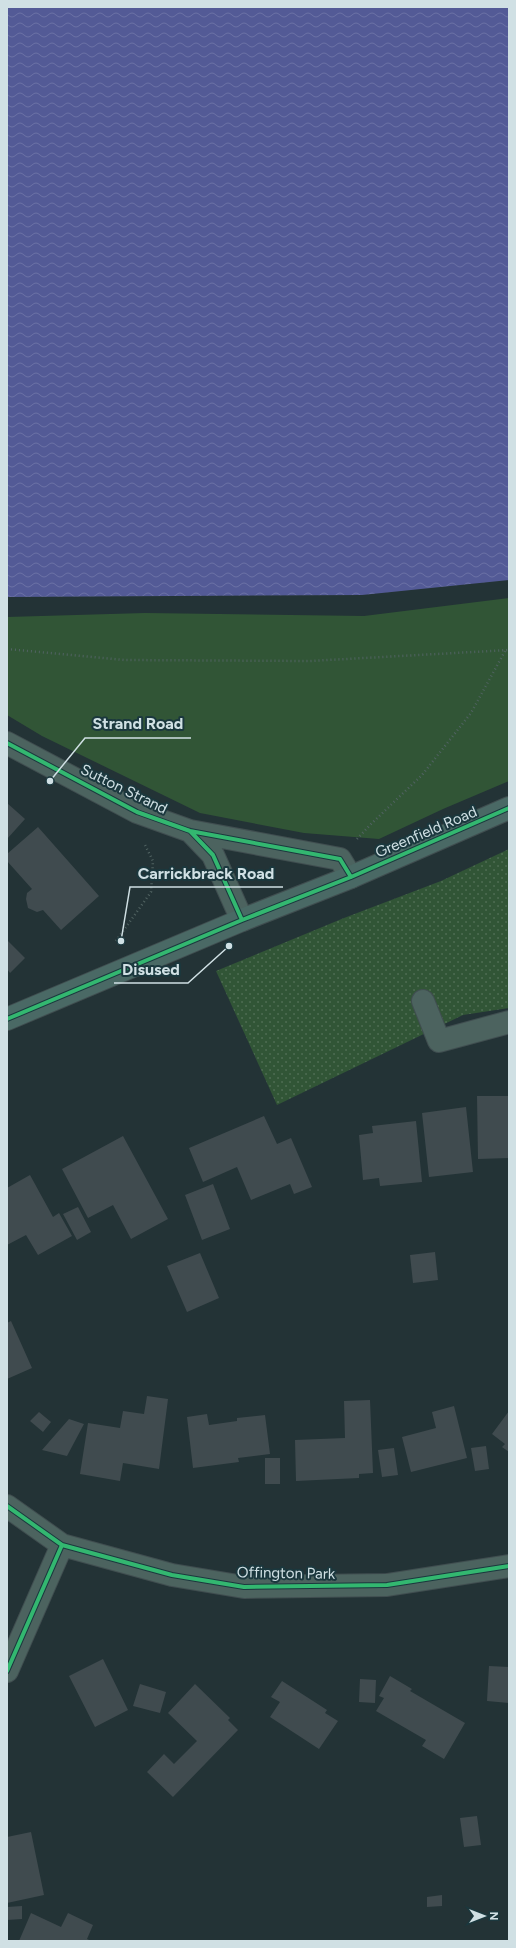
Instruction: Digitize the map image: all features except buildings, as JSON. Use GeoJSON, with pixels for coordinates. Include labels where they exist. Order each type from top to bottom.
{"type":"FeatureCollection","features":[{"type":"Feature","properties":{"kind":"main road","name":"Greenfield Road"},"geometry":{"type":"LineString","coordinates":[[7,1019],[242,920],[351,877],[509,808]]}},
{"type":"Feature","properties":{"kind":"street","name":"Sutton Strand"},"geometry":{"type":"LineString","coordinates":[[7,743],[138,812],[190,831],[340,859]]}},
{"type":"Feature","properties":{"kind":"street","name":"Sutton Strand"},"geometry":{"type":"LineString","coordinates":[[190,831],[213,855],[242,920]]}},
{"type":"Feature","properties":{"kind":"street"},"geometry":{"type":"LineString","coordinates":[[340,859],[351,877]]}},
{"type":"Feature","properties":{"kind":"street"},"geometry":{"type":"LineString","coordinates":[[423,1002],[439,1041],[509,1022]]}},
{"type":"Feature","properties":{"kind":"street","name":"Offington Park"},"geometry":{"type":"LineString","coordinates":[[7,1506],[62,1544],[172,1575],[244,1587],[388,1585],[509,1566]]}},
{"type":"Feature","properties":{"kind":"street"},"geometry":{"type":"LineString","coordinates":[[7,1671],[62,1544]]}},
{"type":"Feature","properties":{"kind":"path"},"geometry":{"type":"LineString","coordinates":[[7,650],[124,660],[310,661],[509,650]]}},
{"type":"Feature","properties":{"kind":"path"},"geometry":{"type":"LineString","coordinates":[[340,859],[370,825],[422,775],[472,713],[505,651]]}},
{"type":"Feature","properties":{"kind":"path"},"geometry":{"type":"LineString","coordinates":[[116,942],[152,892],[153,861],[143,840]]}},
{"type":"Feature","properties":{"kind":"green space"},"geometry":{"type":"Polygon","coordinates":[[[509,598],[509,781],[443,809],[379,839],[304,833],[200,813],[42,736],[7,715],[7,617],[145,613],[364,616],[509,598]]]}},
{"type":"Feature","properties":{"kind":"green space"},"geometry":{"type":"Polygon","coordinates":[[[509,849],[509,1008],[463,1015],[277,1105],[216,971],[344,918],[441,881],[509,849]]]}},
{"type":"Feature","properties":{"kind":"water"},"geometry":{"type":"Polygon","coordinates":[[[7,7],[509,7],[509,580],[362,595],[7,597],[7,7]]]}},
{"type":"Feature","properties":{"kind":"cycle path"},"geometry":{"type":"LineString","coordinates":[[7,743],[137,812],[190,831],[340,859],[351,877]]}},
{"type":"Feature","properties":{"kind":"cycle path"},"geometry":{"type":"LineString","coordinates":[[7,1019],[242,920],[351,877],[509,808]]}},
{"type":"Feature","properties":{"kind":"cycle path"},"geometry":{"type":"LineString","coordinates":[[190,831],[213,855],[242,920]]}},
{"type":"Feature","properties":{"kind":"cycle path"},"geometry":{"type":"LineString","coordinates":[[7,1506],[62,1545],[172,1575],[244,1587],[387,1585],[509,1566]]}},
{"type":"Feature","properties":{"kind":"cycle path"},"geometry":{"type":"LineString","coordinates":[[7,1671],[62,1545]]}},
{"type":"Feature","properties":{"kind":"place","name":"Strand Road"},"geometry":{"type":"Point","coordinates":[50,781]}},
{"type":"Feature","properties":{"kind":"place","name":"Carrickbrack Road"},"geometry":{"type":"Point","coordinates":[121,941]}},
{"type":"Feature","properties":{"kind":"place","name":"Disused"},"geometry":{"type":"Point","coordinates":[229,946]}}]}
